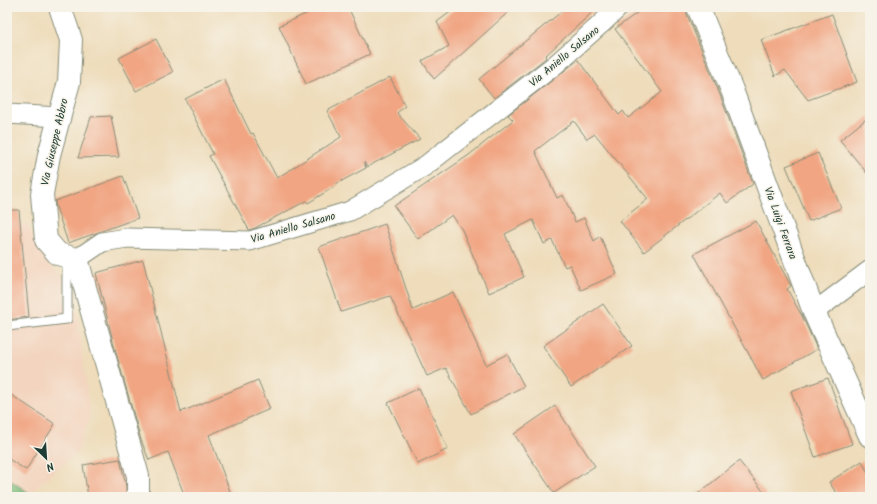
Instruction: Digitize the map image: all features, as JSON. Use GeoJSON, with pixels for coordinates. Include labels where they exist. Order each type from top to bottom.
{"type":"FeatureCollection","features":[{"type":"Feature","properties":{"kind":"street","name":"Via Giuseppe Abbro"},"geometry":{"type":"LineString","coordinates":[[60,7],[71,40],[69,82],[49,155],[42,194],[46,240],[58,254],[72,258]]}},
{"type":"Feature","properties":{"kind":"street","name":"Via Aniello Salsano"},"geometry":{"type":"LineString","coordinates":[[72,258],[102,242],[127,238],[250,241],[350,211],[425,166],[556,64],[619,7]]}},
{"type":"Feature","properties":{"kind":"street","name":"Via Luigi Ferrara"},"geometry":{"type":"LineString","coordinates":[[698,7],[732,90],[814,312],[870,436]]}},
{"type":"Feature","properties":{"kind":"street"},"geometry":{"type":"LineString","coordinates":[[7,114],[59,117]]}},
{"type":"Feature","properties":{"kind":"street"},"geometry":{"type":"LineString","coordinates":[[72,258],[138,476],[138,497]]}},
{"type":"Feature","properties":{"kind":"street"},"geometry":{"type":"LineString","coordinates":[[814,312],[870,270]]}},
{"type":"Feature","properties":{"kind":"lane"},"geometry":{"type":"LineString","coordinates":[[7,326],[67,319],[72,258]]}},
{"type":"Feature","properties":{"kind":"shaded area"},"geometry":{"type":"Polygon","coordinates":[[[27,224],[48,263],[74,288],[90,416],[78,452],[30,493],[7,478],[7,226],[27,224]]]}},
{"type":"Feature","properties":{"kind":"green space"},"geometry":{"type":"Polygon","coordinates":[[[7,478],[35,497],[7,497],[7,478]]]}},
{"type":"Feature","properties":{"kind":"building"},"geometry":{"type":"Polygon","coordinates":[[[321,7],[348,7],[370,54],[306,84],[279,26],[321,7]]]}},
{"type":"Feature","properties":{"kind":"building"},"geometry":{"type":"Polygon","coordinates":[[[457,7],[514,7],[434,79],[422,61],[449,46],[437,22],[457,7]]]}},
{"type":"Feature","properties":{"kind":"building"},"geometry":{"type":"Polygon","coordinates":[[[567,7],[598,7],[545,56],[546,58],[494,98],[479,79],[567,7]]]}},
{"type":"Feature","properties":{"kind":"building"},"geometry":{"type":"Polygon","coordinates":[[[645,7],[686,7],[686,12],[720,95],[753,184],[727,203],[720,193],[644,252],[620,221],[648,199],[595,134],[587,139],[574,121],[535,151],[557,198],[563,195],[575,222],[584,218],[594,241],[600,236],[617,274],[581,290],[570,265],[565,267],[552,240],[544,244],[533,220],[505,234],[524,277],[489,293],[462,230],[452,215],[418,239],[394,206],[469,155],[513,120],[508,115],[578,60],[619,115],[623,111],[628,118],[662,92],[615,29],[645,7]]]}},
{"type":"Feature","properties":{"kind":"building"},"geometry":{"type":"Polygon","coordinates":[[[832,14],[857,82],[808,100],[785,70],[775,76],[761,40],[832,14]]]}},
{"type":"Feature","properties":{"kind":"building"},"geometry":{"type":"Polygon","coordinates":[[[156,39],[173,72],[136,91],[119,58],[156,39]]]}},
{"type":"Feature","properties":{"kind":"building"},"geometry":{"type":"Polygon","coordinates":[[[390,77],[405,106],[397,113],[420,139],[367,167],[364,162],[366,168],[336,184],[337,185],[308,203],[306,201],[249,230],[209,156],[213,154],[185,99],[224,79],[251,134],[253,133],[277,178],[341,137],[327,111],[390,77]]]}},
{"type":"Feature","properties":{"kind":"building"},"geometry":{"type":"Polygon","coordinates":[[[111,116],[119,157],[78,158],[91,117],[111,116]]]}},
{"type":"Feature","properties":{"kind":"building"},"geometry":{"type":"Polygon","coordinates":[[[870,116],[870,177],[840,140],[870,116]]]}},
{"type":"Feature","properties":{"kind":"building"},"geometry":{"type":"Polygon","coordinates":[[[818,153],[841,208],[809,221],[786,166],[818,153]]]}},
{"type":"Feature","properties":{"kind":"building"},"geometry":{"type":"Polygon","coordinates":[[[123,176],[138,218],[68,243],[55,201],[123,176]]]}},
{"type":"Feature","properties":{"kind":"building"},"geometry":{"type":"Polygon","coordinates":[[[7,210],[19,210],[29,317],[7,320],[7,210]]]}},
{"type":"Feature","properties":{"kind":"building"},"geometry":{"type":"Polygon","coordinates":[[[756,221],[791,286],[787,289],[802,316],[817,349],[763,380],[694,254],[756,221]]]}},
{"type":"Feature","properties":{"kind":"building"},"geometry":{"type":"Polygon","coordinates":[[[385,224],[413,310],[453,292],[486,365],[507,354],[524,386],[471,414],[446,368],[427,376],[390,296],[341,312],[319,247],[385,224]]]}},
{"type":"Feature","properties":{"kind":"building"},"geometry":{"type":"Polygon","coordinates":[[[143,260],[181,412],[258,380],[270,409],[209,435],[232,497],[185,497],[168,452],[149,460],[141,440],[115,349],[96,273],[143,260]]]}},
{"type":"Feature","properties":{"kind":"building"},"geometry":{"type":"Polygon","coordinates":[[[603,304],[632,346],[571,387],[543,346],[603,304]]]}},
{"type":"Feature","properties":{"kind":"building"},"geometry":{"type":"Polygon","coordinates":[[[828,378],[852,444],[815,457],[791,391],[828,378]]]}},
{"type":"Feature","properties":{"kind":"building"},"geometry":{"type":"Polygon","coordinates":[[[419,388],[448,449],[418,464],[388,403],[419,388]]]}},
{"type":"Feature","properties":{"kind":"building"},"geometry":{"type":"Polygon","coordinates":[[[7,392],[55,424],[26,470],[7,458],[7,392]]]}},
{"type":"Feature","properties":{"kind":"building"},"geometry":{"type":"Polygon","coordinates":[[[555,406],[595,466],[554,493],[514,434],[555,406]]]}},
{"type":"Feature","properties":{"kind":"building"},"geometry":{"type":"Polygon","coordinates":[[[120,459],[126,486],[126,497],[88,497],[83,465],[120,459]]]}},
{"type":"Feature","properties":{"kind":"building"},"geometry":{"type":"Polygon","coordinates":[[[739,461],[768,497],[694,497],[739,461]]]}},
{"type":"Feature","properties":{"kind":"building"},"geometry":{"type":"Polygon","coordinates":[[[862,461],[870,477],[870,497],[839,497],[829,482],[862,461]]]}}]}
